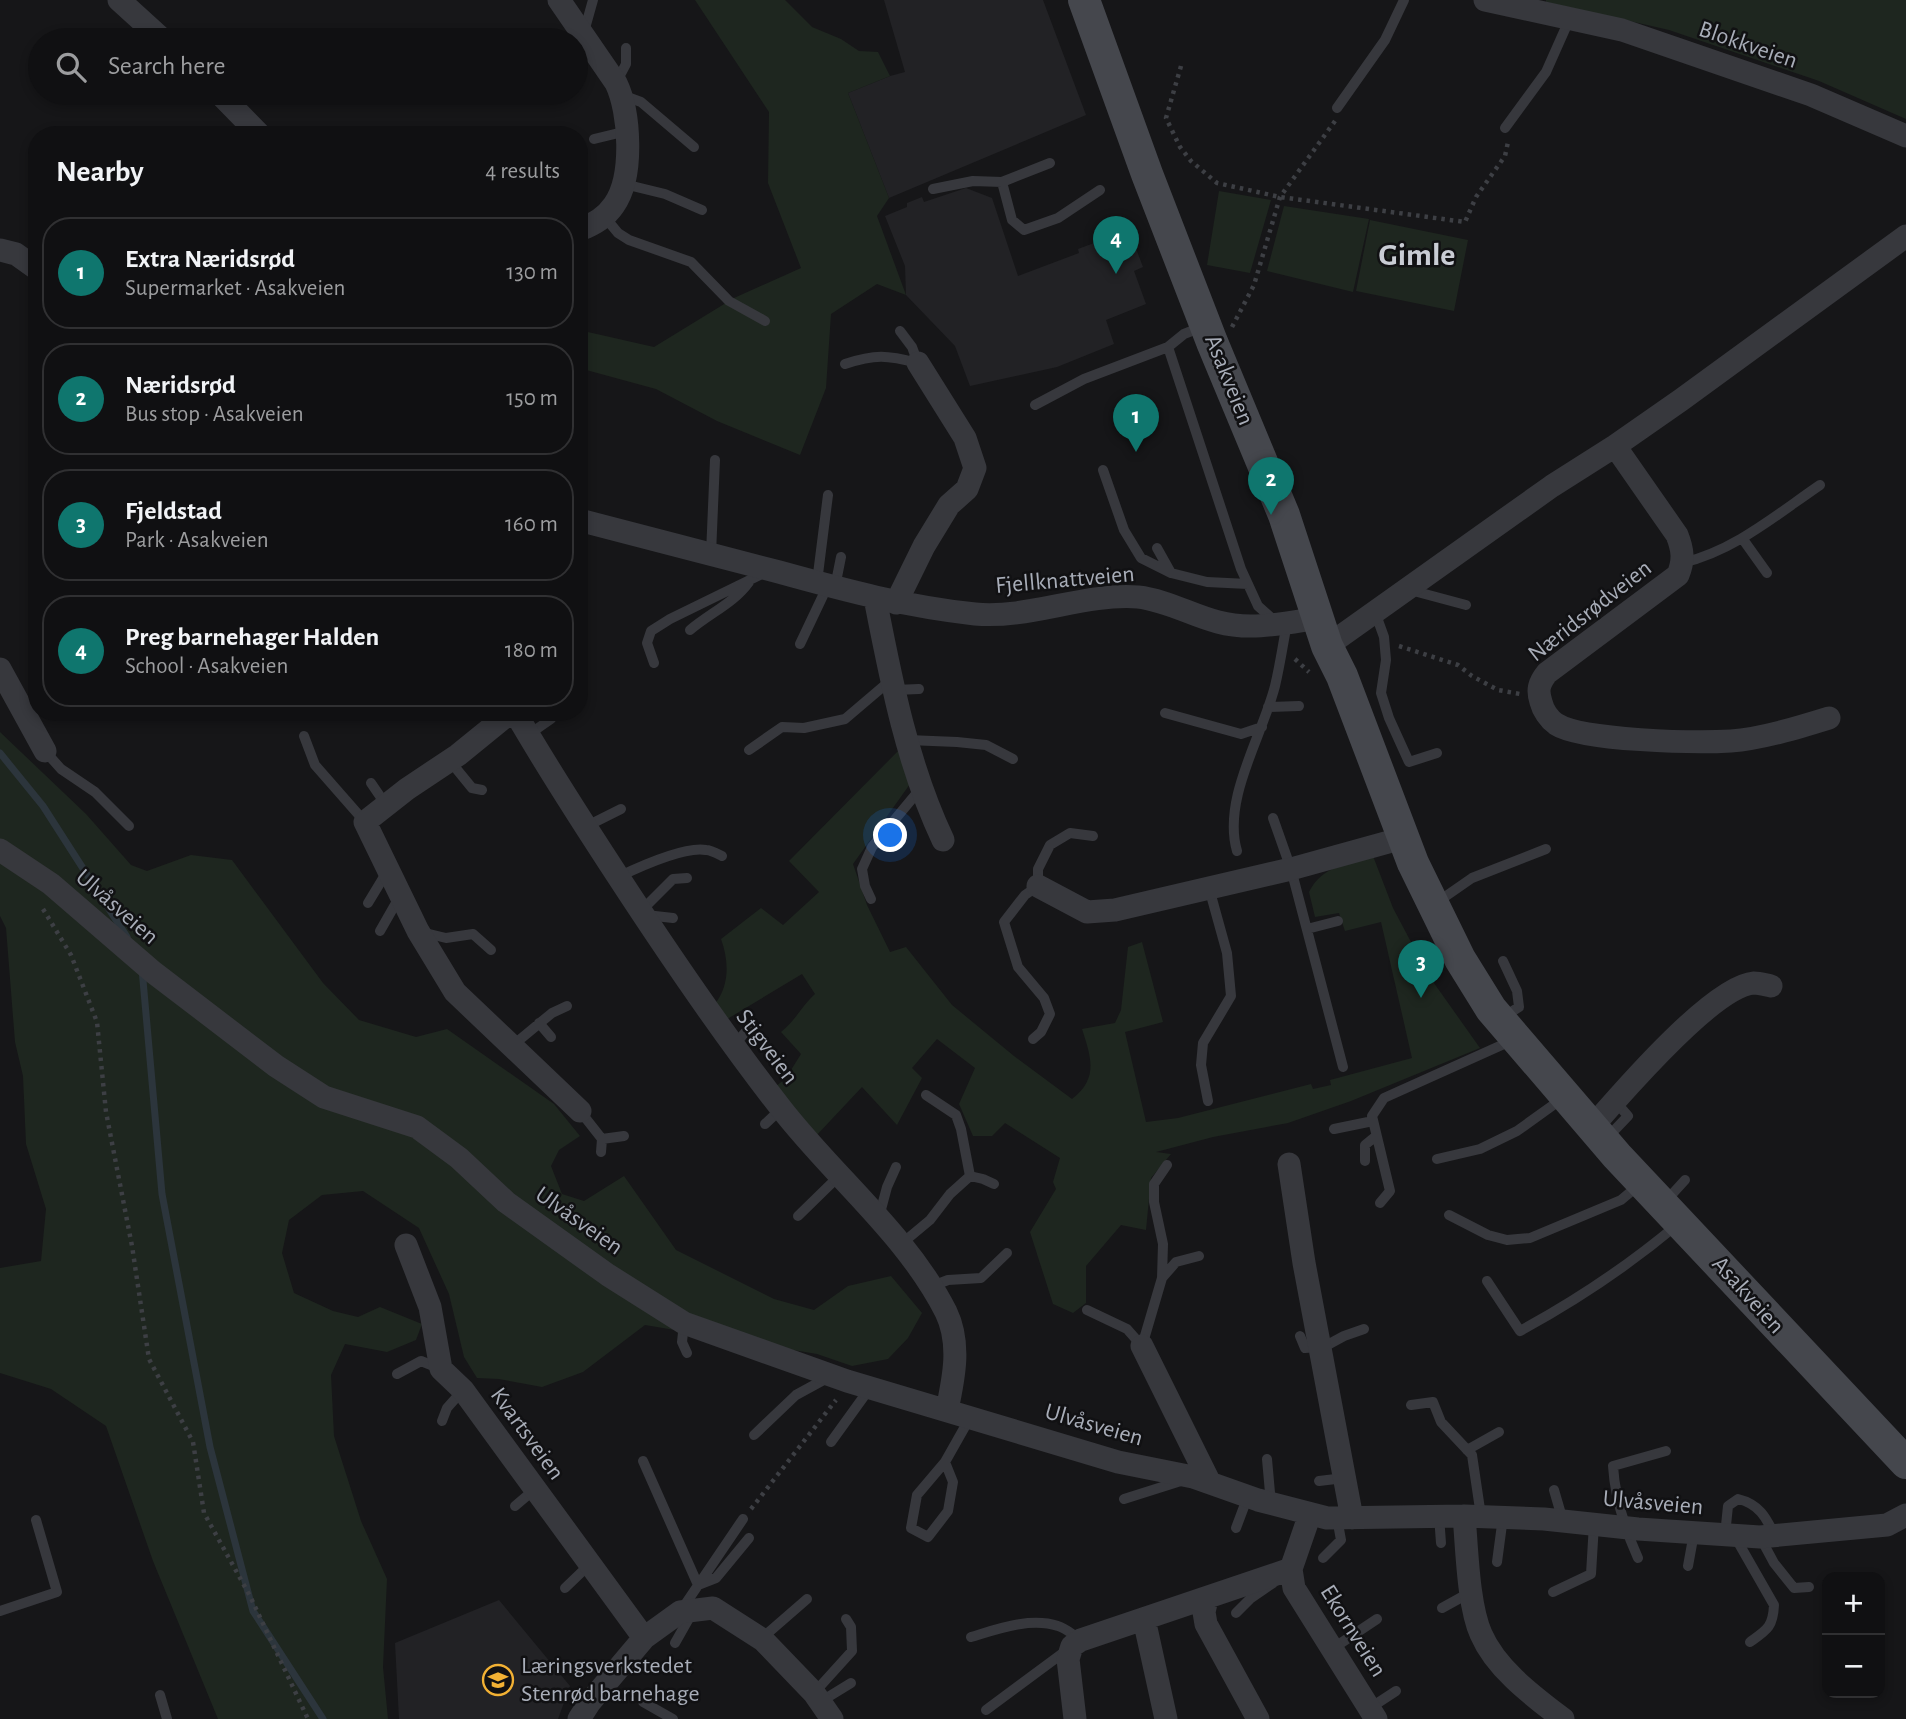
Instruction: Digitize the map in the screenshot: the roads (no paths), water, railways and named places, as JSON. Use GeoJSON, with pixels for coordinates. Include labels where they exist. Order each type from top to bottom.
{"type":"FeatureCollection","features":[{"type":"Feature","properties":{"kind":"main road","name":"Asakveien"},"geometry":{"type":"LineString","coordinates":[[1084,0],[1147,174],[1217,330],[1323,632],[1403,838],[1460,959],[1508,1029],[1598,1134],[1906,1462]]}},
{"type":"Feature","properties":{"kind":"street"},"geometry":{"type":"LineString","coordinates":[[119,0],[150,28]]}},
{"type":"Feature","properties":{"kind":"street"},"geometry":{"type":"LineString","coordinates":[[559,0],[579,28]]}},
{"type":"Feature","properties":{"kind":"street","name":"Blokkveien"},"geometry":{"type":"LineString","coordinates":[[1485,0],[1622,30],[1811,94],[1906,136]]}},
{"type":"Feature","properties":{"kind":"street"},"geometry":{"type":"LineString","coordinates":[[588,42],[619,89],[626,131],[627,169],[615,204],[588,227]]}},
{"type":"Feature","properties":{"kind":"street"},"geometry":{"type":"LineString","coordinates":[[231,105],[252,126]]}},
{"type":"Feature","properties":{"kind":"street"},"geometry":{"type":"LineString","coordinates":[[1323,632],[1375,612],[1552,486],[1615,446],[1906,236]]}},
{"type":"Feature","properties":{"kind":"street"},"geometry":{"type":"LineString","coordinates":[[0,250],[16,254],[28,263]]}},
{"type":"Feature","properties":{"kind":"street"},"geometry":{"type":"LineString","coordinates":[[918,363],[965,438],[975,468],[967,489],[949,505],[924,547],[886,600],[893,685],[921,788],[943,840]]}},
{"type":"Feature","properties":{"kind":"street","name":"Næridsrødveien"},"geometry":{"type":"LineString","coordinates":[[1615,446],[1677,535],[1682,548],[1682,563],[1678,575],[1547,673],[1539,683],[1538,694],[1543,709],[1556,723],[1580,732],[1626,738],[1702,742],[1734,741],[1829,718]]}},
{"type":"Feature","properties":{"kind":"street","name":"Fjellknattveien"},"geometry":{"type":"LineString","coordinates":[[588,522],[711,554],[761,575],[827,585],[886,600],[978,614],[1023,612],[1104,598],[1135,597],[1153,599],[1220,622],[1245,626],[1282,624],[1323,632]]}},
{"type":"Feature","properties":{"kind":"street"},"geometry":{"type":"LineString","coordinates":[[0,670],[28,720]]}},
{"type":"Feature","properties":{"kind":"street"},"geometry":{"type":"LineString","coordinates":[[28,721],[45,751]]}},
{"type":"Feature","properties":{"kind":"street","name":"Stigveien"},"geometry":{"type":"LineString","coordinates":[[365,821],[501,721]]}},
{"type":"Feature","properties":{"kind":"street","name":"Stigveien"},"geometry":{"type":"LineString","coordinates":[[519,721],[618,877],[734,1045],[773,1117],[840,1175],[914,1260],[947,1314],[956,1350],[947,1410]]}},
{"type":"Feature","properties":{"kind":"street"},"geometry":{"type":"LineString","coordinates":[[365,821],[418,931],[455,992],[580,1111]]}},
{"type":"Feature","properties":{"kind":"street"},"geometry":{"type":"LineString","coordinates":[[1038,886],[1087,912],[1115,910],[1291,869],[1403,838]]}},
{"type":"Feature","properties":{"kind":"street","name":"Ulvåsveien"},"geometry":{"type":"LineString","coordinates":[[0,850],[51,884],[153,972],[276,1066],[324,1097],[417,1127],[459,1158],[506,1202],[608,1275],[684,1323],[870,1388],[1118,1462],[1201,1479],[1271,1504],[1310,1514],[1344,1518],[1482,1516],[1768,1537],[1894,1525]]}},
{"type":"Feature","properties":{"kind":"street"},"geometry":{"type":"LineString","coordinates":[[1598,1134],[1615,1101],[1675,1038],[1715,1003],[1735,990],[1754,983],[1771,986]]}},
{"type":"Feature","properties":{"kind":"street"},"geometry":{"type":"LineString","coordinates":[[1289,1164],[1313,1344],[1344,1478],[1344,1518]]}},
{"type":"Feature","properties":{"kind":"street"},"geometry":{"type":"LineString","coordinates":[[406,1245],[430,1307],[441,1369]]}},
{"type":"Feature","properties":{"kind":"street","name":"Ulvåsveien"},"geometry":{"type":"LineString","coordinates":[[1142,1346],[1201,1479]]}},
{"type":"Feature","properties":{"kind":"street","name":"Kvartsveien"},"geometry":{"type":"LineString","coordinates":[[441,1369],[463,1390],[644,1638]]}},
{"type":"Feature","properties":{"kind":"street","name":"Ekornveien"},"geometry":{"type":"LineString","coordinates":[[1310,1514],[1286,1571],[1373,1714]]}},
{"type":"Feature","properties":{"kind":"street"},"geometry":{"type":"LineString","coordinates":[[1482,1516],[1471,1592],[1480,1634],[1506,1671],[1561,1719]]}},
{"type":"Feature","properties":{"kind":"street"},"geometry":{"type":"LineString","coordinates":[[1075,1719],[1068,1659],[1077,1643],[1286,1571]]}},
{"type":"Feature","properties":{"kind":"street"},"geometry":{"type":"LineString","coordinates":[[1207,1599],[1206,1624],[1258,1719]]}},
{"type":"Feature","properties":{"kind":"street"},"geometry":{"type":"LineString","coordinates":[[579,1719],[644,1638],[687,1611],[713,1608],[761,1639],[822,1709]]}},
{"type":"Feature","properties":{"kind":"street"},"geometry":{"type":"LineString","coordinates":[[1144,1619],[1166,1719]]}},
{"type":"Feature","properties":{"kind":"lane"},"geometry":{"type":"LineString","coordinates":[[585,28],[593,0]]}},
{"type":"Feature","properties":{"kind":"lane"},"geometry":{"type":"LineString","coordinates":[[1337,108],[1385,40],[1404,0]]}},
{"type":"Feature","properties":{"kind":"lane"},"geometry":{"type":"LineString","coordinates":[[1505,128],[1546,72],[1570,18]]}},
{"type":"Feature","properties":{"kind":"lane"},"geometry":{"type":"LineString","coordinates":[[626,48],[626,64],[619,89],[640,102],[694,147]]}},
{"type":"Feature","properties":{"kind":"lane"},"geometry":{"type":"LineString","coordinates":[[594,139],[626,131]]}},
{"type":"Feature","properties":{"kind":"lane"},"geometry":{"type":"LineString","coordinates":[[933,189],[973,181],[1002,182],[1049,163]]}},
{"type":"Feature","properties":{"kind":"lane"},"geometry":{"type":"LineString","coordinates":[[1002,182],[1012,220],[1024,230],[1058,218],[1100,190]]}},
{"type":"Feature","properties":{"kind":"lane"},"geometry":{"type":"LineString","coordinates":[[624,184],[665,194],[702,211]]}},
{"type":"Feature","properties":{"kind":"lane"},"geometry":{"type":"LineString","coordinates":[[604,216],[618,233],[629,240],[691,262],[729,301],[765,321]]}},
{"type":"Feature","properties":{"kind":"lane"},"geometry":{"type":"LineString","coordinates":[[1035,405],[1084,379],[1168,347],[1184,334],[1217,330]]}},
{"type":"Feature","properties":{"kind":"lane"},"geometry":{"type":"LineString","coordinates":[[900,331],[912,347],[918,363]]}},
{"type":"Feature","properties":{"kind":"lane"},"geometry":{"type":"LineString","coordinates":[[1168,347],[1186,407],[1248,584],[1258,606],[1282,624],[1275,687],[1262,736],[1237,799],[1233,836],[1237,851]]}},
{"type":"Feature","properties":{"kind":"lane"},"geometry":{"type":"LineString","coordinates":[[845,364],[871,356],[918,363]]}},
{"type":"Feature","properties":{"kind":"lane"},"geometry":{"type":"LineString","coordinates":[[711,554],[715,460]]}},
{"type":"Feature","properties":{"kind":"lane"},"geometry":{"type":"LineString","coordinates":[[1103,470],[1124,530],[1140,558],[1171,573],[1207,582],[1248,584]]}},
{"type":"Feature","properties":{"kind":"lane"},"geometry":{"type":"LineString","coordinates":[[1682,563],[1706,558],[1742,538],[1820,485]]}},
{"type":"Feature","properties":{"kind":"lane"},"geometry":{"type":"LineString","coordinates":[[827,585],[828,495]]}},
{"type":"Feature","properties":{"kind":"lane"},"geometry":{"type":"LineString","coordinates":[[1742,538],[1766,573]]}},
{"type":"Feature","properties":{"kind":"lane"},"geometry":{"type":"LineString","coordinates":[[1157,548],[1171,573]]}},
{"type":"Feature","properties":{"kind":"lane"},"geometry":{"type":"LineString","coordinates":[[800,644],[841,556]]}},
{"type":"Feature","properties":{"kind":"lane"},"geometry":{"type":"LineString","coordinates":[[690,630],[739,596],[761,575]]}},
{"type":"Feature","properties":{"kind":"lane"},"geometry":{"type":"LineString","coordinates":[[654,663],[647,643],[651,631],[761,575]]}},
{"type":"Feature","properties":{"kind":"lane"},"geometry":{"type":"LineString","coordinates":[[1407,589],[1466,604]]}},
{"type":"Feature","properties":{"kind":"lane"},"geometry":{"type":"LineString","coordinates":[[1375,612],[1384,640],[1386,660],[1381,693],[1389,718],[1409,762],[1437,753]]}},
{"type":"Feature","properties":{"kind":"lane"},"geometry":{"type":"LineString","coordinates":[[749,750],[782,727],[804,728],[845,719],[893,685],[919,689]]}},
{"type":"Feature","properties":{"kind":"lane"},"geometry":{"type":"LineString","coordinates":[[1268,707],[1299,706]]}},
{"type":"Feature","properties":{"kind":"lane"},"geometry":{"type":"LineString","coordinates":[[1165,713],[1241,734],[1262,736]]}},
{"type":"Feature","properties":{"kind":"lane"},"geometry":{"type":"LineString","coordinates":[[528,735],[548,721]]}},
{"type":"Feature","properties":{"kind":"lane"},"geometry":{"type":"LineString","coordinates":[[304,737],[315,765],[365,821]]}},
{"type":"Feature","properties":{"kind":"lane"},"geometry":{"type":"LineString","coordinates":[[908,740],[986,746],[1013,760]]}},
{"type":"Feature","properties":{"kind":"lane"},"geometry":{"type":"LineString","coordinates":[[45,751],[61,769],[95,792],[129,826]]}},
{"type":"Feature","properties":{"kind":"lane"},"geometry":{"type":"LineString","coordinates":[[450,761],[471,788],[482,790]]}},
{"type":"Feature","properties":{"kind":"lane"},"geometry":{"type":"LineString","coordinates":[[371,783],[386,805]]}},
{"type":"Feature","properties":{"kind":"lane"},"geometry":{"type":"LineString","coordinates":[[871,898],[865,886],[862,869],[872,847],[921,788]]}},
{"type":"Feature","properties":{"kind":"lane"},"geometry":{"type":"LineString","coordinates":[[585,827],[621,809]]}},
{"type":"Feature","properties":{"kind":"lane"},"geometry":{"type":"LineString","coordinates":[[1273,818],[1291,869],[1343,1067]]}},
{"type":"Feature","properties":{"kind":"lane"},"geometry":{"type":"LineString","coordinates":[[1033,1039],[1041,1032],[1050,1014],[1045,998],[1018,967],[1004,922],[1025,895],[1038,886],[1038,869],[1051,845],[1070,833],[1093,836]]}},
{"type":"Feature","properties":{"kind":"lane"},"geometry":{"type":"LineString","coordinates":[[618,877],[651,862],[685,853],[706,849],[722,856]]}},
{"type":"Feature","properties":{"kind":"lane"},"geometry":{"type":"LineString","coordinates":[[1434,905],[1472,878],[1546,849]]}},
{"type":"Feature","properties":{"kind":"lane"},"geometry":{"type":"LineString","coordinates":[[368,903],[389,868]]}},
{"type":"Feature","properties":{"kind":"lane"},"geometry":{"type":"LineString","coordinates":[[642,913],[673,879],[687,878]]}},
{"type":"Feature","properties":{"kind":"lane"},"geometry":{"type":"LineString","coordinates":[[1208,1101],[1202,1065],[1203,1043],[1231,996],[1227,953],[1209,888]]}},
{"type":"Feature","properties":{"kind":"lane"},"geometry":{"type":"LineString","coordinates":[[380,930],[401,894]]}},
{"type":"Feature","properties":{"kind":"lane"},"geometry":{"type":"LineString","coordinates":[[642,913],[673,918]]}},
{"type":"Feature","properties":{"kind":"lane"},"geometry":{"type":"LineString","coordinates":[[1307,929],[1338,921]]}},
{"type":"Feature","properties":{"kind":"lane"},"geometry":{"type":"LineString","coordinates":[[418,931],[446,938],[473,934],[491,950]]}},
{"type":"Feature","properties":{"kind":"lane"},"geometry":{"type":"LineString","coordinates":[[1380,1203],[1390,1191],[1372,1116],[1384,1098],[1508,1029],[1519,1007],[1517,991],[1503,961]]}},
{"type":"Feature","properties":{"kind":"lane"},"geometry":{"type":"LineString","coordinates":[[512,1046],[552,1013],[567,1006]]}},
{"type":"Feature","properties":{"kind":"lane"},"geometry":{"type":"LineString","coordinates":[[539,1023],[551,1037]]}},
{"type":"Feature","properties":{"kind":"lane"},"geometry":{"type":"LineString","coordinates":[[734,1045],[750,1027]]}},
{"type":"Feature","properties":{"kind":"lane"},"geometry":{"type":"LineString","coordinates":[[926,1095],[956,1115],[970,1176]]}},
{"type":"Feature","properties":{"kind":"lane"},"geometry":{"type":"LineString","coordinates":[[1437,1159],[1480,1149],[1517,1131],[1565,1096]]}},
{"type":"Feature","properties":{"kind":"lane"},"geometry":{"type":"LineString","coordinates":[[580,1111],[603,1139]]}},
{"type":"Feature","properties":{"kind":"lane"},"geometry":{"type":"LineString","coordinates":[[1334,1129],[1373,1121]]}},
{"type":"Feature","properties":{"kind":"lane"},"geometry":{"type":"LineString","coordinates":[[603,1139],[624,1136]]}},
{"type":"Feature","properties":{"kind":"lane"},"geometry":{"type":"LineString","coordinates":[[1365,1161],[1365,1145],[1376,1136]]}},
{"type":"Feature","properties":{"kind":"lane"},"geometry":{"type":"LineString","coordinates":[[600,1152],[603,1139]]}},
{"type":"Feature","properties":{"kind":"lane"},"geometry":{"type":"LineString","coordinates":[[1142,1346],[1162,1278],[1163,1244],[1154,1202],[1154,1184],[1167,1165]]}},
{"type":"Feature","properties":{"kind":"lane"},"geometry":{"type":"LineString","coordinates":[[878,1219],[896,1167]]}},
{"type":"Feature","properties":{"kind":"lane"},"geometry":{"type":"LineString","coordinates":[[798,1216],[840,1175]]}},
{"type":"Feature","properties":{"kind":"lane"},"geometry":{"type":"LineString","coordinates":[[970,1176],[983,1178],[994,1184]]}},
{"type":"Feature","properties":{"kind":"lane"},"geometry":{"type":"LineString","coordinates":[[900,1245],[930,1220],[950,1194],[970,1176]]}},
{"type":"Feature","properties":{"kind":"lane"},"geometry":{"type":"LineString","coordinates":[[1487,1281],[1520,1331],[1564,1307],[1635,1260],[1662,1203],[1685,1180]]}},
{"type":"Feature","properties":{"kind":"lane"},"geometry":{"type":"LineString","coordinates":[[1449,1215],[1488,1235],[1507,1241],[1530,1238],[1621,1200],[1662,1203]]}},
{"type":"Feature","properties":{"kind":"lane"},"geometry":{"type":"LineString","coordinates":[[930,1287],[948,1280],[981,1278],[1007,1253]]}},
{"type":"Feature","properties":{"kind":"lane"},"geometry":{"type":"LineString","coordinates":[[1162,1278],[1176,1262],[1199,1255]]}},
{"type":"Feature","properties":{"kind":"lane"},"geometry":{"type":"LineString","coordinates":[[1087,1310],[1127,1329],[1142,1346]]}},
{"type":"Feature","properties":{"kind":"lane"},"geometry":{"type":"LineString","coordinates":[[684,1323],[682,1342],[687,1353]]}},
{"type":"Feature","properties":{"kind":"lane"},"geometry":{"type":"LineString","coordinates":[[1313,1344],[1364,1329]]}},
{"type":"Feature","properties":{"kind":"lane"},"geometry":{"type":"LineString","coordinates":[[397,1374],[421,1361],[441,1369]]}},
{"type":"Feature","properties":{"kind":"lane"},"geometry":{"type":"LineString","coordinates":[[754,1435],[796,1395],[839,1378]]}},
{"type":"Feature","properties":{"kind":"lane"},"geometry":{"type":"LineString","coordinates":[[831,1442],[870,1388]]}},
{"type":"Feature","properties":{"kind":"lane"},"geometry":{"type":"LineString","coordinates":[[442,1421],[447,1408],[463,1390]]}},
{"type":"Feature","properties":{"kind":"lane"},"geometry":{"type":"LineString","coordinates":[[1411,1405],[1433,1402],[1441,1422],[1472,1455],[1482,1516],[1497,1562]]}},
{"type":"Feature","properties":{"kind":"lane"},"geometry":{"type":"LineString","coordinates":[[945,1462],[953,1482],[948,1511],[928,1537],[911,1528],[917,1495],[945,1462],[971,1416]]}},
{"type":"Feature","properties":{"kind":"lane"},"geometry":{"type":"LineString","coordinates":[[1467,1450],[1499,1432]]}},
{"type":"Feature","properties":{"kind":"lane"},"geometry":{"type":"LineString","coordinates":[[1638,1558],[1624,1527],[1614,1485],[1613,1466],[1666,1451]]}},
{"type":"Feature","properties":{"kind":"lane"},"geometry":{"type":"LineString","coordinates":[[1267,1459],[1271,1504]]}},
{"type":"Feature","properties":{"kind":"lane"},"geometry":{"type":"LineString","coordinates":[[643,1461],[698,1585]]}},
{"type":"Feature","properties":{"kind":"lane"},"geometry":{"type":"LineString","coordinates":[[1320,1481],[1344,1478]]}},
{"type":"Feature","properties":{"kind":"lane"},"geometry":{"type":"LineString","coordinates":[[1124,1499],[1201,1479]]}},
{"type":"Feature","properties":{"kind":"lane"},"geometry":{"type":"LineString","coordinates":[[515,1506],[535,1489]]}},
{"type":"Feature","properties":{"kind":"lane"},"geometry":{"type":"LineString","coordinates":[[1554,1490],[1563,1521]]}},
{"type":"Feature","properties":{"kind":"lane"},"geometry":{"type":"LineString","coordinates":[[1236,1528],[1248,1496]]}},
{"type":"Feature","properties":{"kind":"lane"},"geometry":{"type":"LineString","coordinates":[[1750,1642],[1769,1629],[1774,1605],[1730,1535],[1728,1506],[1738,1499],[1753,1503],[1767,1518],[1774,1563],[1794,1588],[1809,1587]]}},
{"type":"Feature","properties":{"kind":"lane"},"geometry":{"type":"LineString","coordinates":[[1439,1516],[1441,1543]]}},
{"type":"Feature","properties":{"kind":"lane"},"geometry":{"type":"LineString","coordinates":[[1323,1558],[1341,1540],[1344,1518]]}},
{"type":"Feature","properties":{"kind":"lane"},"geometry":{"type":"LineString","coordinates":[[676,1643],[698,1585],[743,1519]]}},
{"type":"Feature","properties":{"kind":"lane"},"geometry":{"type":"LineString","coordinates":[[0,1611],[57,1592],[36,1520]]}},
{"type":"Feature","properties":{"kind":"lane"},"geometry":{"type":"LineString","coordinates":[[1553,1592],[1591,1574],[1594,1524]]}},
{"type":"Feature","properties":{"kind":"lane"},"geometry":{"type":"LineString","coordinates":[[1688,1566],[1694,1533]]}},
{"type":"Feature","properties":{"kind":"lane"},"geometry":{"type":"LineString","coordinates":[[698,1585],[716,1578],[750,1538]]}},
{"type":"Feature","properties":{"kind":"lane"},"geometry":{"type":"LineString","coordinates":[[565,1588],[590,1564]]}},
{"type":"Feature","properties":{"kind":"lane"},"geometry":{"type":"LineString","coordinates":[[1236,1613],[1286,1571]]}},
{"type":"Feature","properties":{"kind":"lane"},"geometry":{"type":"LineString","coordinates":[[1442,1608],[1471,1592]]}},
{"type":"Feature","properties":{"kind":"lane"},"geometry":{"type":"LineString","coordinates":[[761,1639],[807,1599]]}},
{"type":"Feature","properties":{"kind":"lane"},"geometry":{"type":"LineString","coordinates":[[822,1709],[852,1651],[851,1627],[846,1619]]}},
{"type":"Feature","properties":{"kind":"lane"},"geometry":{"type":"LineString","coordinates":[[1332,1649],[1377,1619]]}},
{"type":"Feature","properties":{"kind":"lane"},"geometry":{"type":"LineString","coordinates":[[971,1637],[1001,1628],[1038,1623],[1060,1626],[1077,1643],[986,1710]]}},
{"type":"Feature","properties":{"kind":"lane"},"geometry":{"type":"LineString","coordinates":[[822,1709],[850,1684]]}},
{"type":"Feature","properties":{"kind":"lane"},"geometry":{"type":"LineString","coordinates":[[1373,1714],[1396,1691]]}},
{"type":"Feature","properties":{"kind":"lane"},"geometry":{"type":"LineString","coordinates":[[160,1695],[167,1719]]}},
{"type":"Feature","properties":{"kind":"lane"},"geometry":{"type":"LineString","coordinates":[[643,1702],[673,1719]]}},
{"type":"Feature","properties":{"kind":"waterway"},"geometry":{"type":"LineString","coordinates":[[0,753],[43,806],[127,937]]}},
{"type":"Feature","properties":{"kind":"waterway"},"geometry":{"type":"LineString","coordinates":[[142,969],[162,1194],[210,1447],[253,1611],[323,1719]]}},
{"type":"Feature","properties":{"kind":"place","name":"Preg barnehager Halden"},"geometry":{"type":"Point","coordinates":[1116,274]}},
{"type":"Feature","properties":{"kind":"place","name":"Extra Næridsrød"},"geometry":{"type":"Point","coordinates":[1136,452]}},
{"type":"Feature","properties":{"kind":"place","name":"Næridsrød"},"geometry":{"type":"Point","coordinates":[1271,515]}},
{"type":"Feature","properties":{"kind":"place","name":"Fjeldstad"},"geometry":{"type":"Point","coordinates":[1421,998]}},
{"type":"Feature","properties":{"kind":"place","name":"Læringsverkstedet Stenrød barnehage"},"geometry":{"type":"Point","coordinates":[498,1680]}},
{"type":"Feature","properties":{"kind":"district","name":"Gimle"},"geometry":{"type":"Point","coordinates":[1417,255]}}]}
